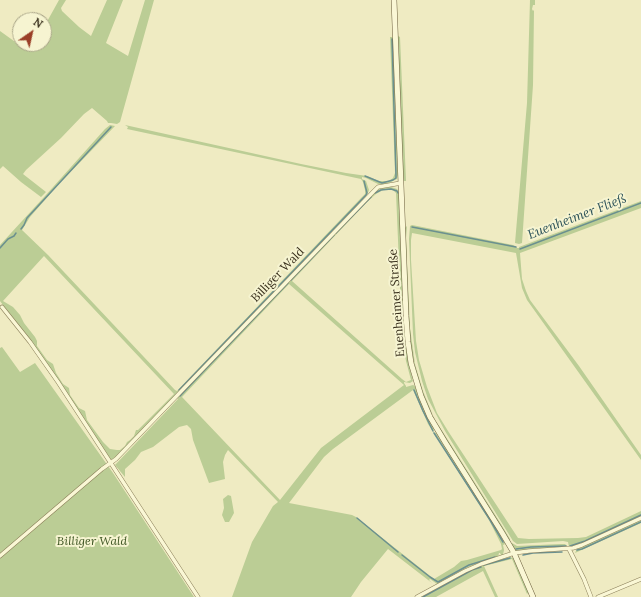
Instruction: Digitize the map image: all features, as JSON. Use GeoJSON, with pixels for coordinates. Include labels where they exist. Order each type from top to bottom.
{"type":"FeatureCollection","features":[{"type":"Feature","properties":{"kind":"main road","name":"Euenheimer Straße"},"geometry":{"type":"LineString","coordinates":[[394,0],[407,332],[411,363],[416,382],[437,430],[491,514],[514,554],[533,597]]}},
{"type":"Feature","properties":{"kind":"street","name":"Billiger Wald"},"geometry":{"type":"LineString","coordinates":[[0,556],[102,469],[116,459],[368,196],[378,187],[401,184]]}},
{"type":"Feature","properties":{"kind":"street"},"geometry":{"type":"LineString","coordinates":[[2,307],[30,342],[58,382],[198,597]]}},
{"type":"Feature","properties":{"kind":"street"},"geometry":{"type":"LineString","coordinates":[[417,597],[473,567],[514,554],[539,550],[569,548],[582,545],[641,518]]}},
{"type":"Feature","properties":{"kind":"street"},"geometry":{"type":"LineString","coordinates":[[569,548],[591,597]]}},
{"type":"Feature","properties":{"kind":"street"},"geometry":{"type":"LineString","coordinates":[[598,597],[641,579]]}},
{"type":"Feature","properties":{"kind":"green space"},"geometry":{"type":"Polygon","coordinates":[[[59,0],[66,0],[61,8],[62,11],[91,36],[107,0],[123,0],[106,43],[128,56],[145,0],[154,0],[120,122],[117,124],[108,123],[92,108],[84,114],[23,174],[46,192],[41,197],[3,166],[0,169],[0,31],[12,40],[12,52],[52,52],[52,13],[59,0]]]}},
{"type":"Feature","properties":{"kind":"green space"},"geometry":{"type":"Polygon","coordinates":[[[530,0],[535,0],[535,5],[533,5],[532,9],[533,11],[534,10],[533,85],[522,243],[519,244],[515,243],[527,103],[530,0]]]}},
{"type":"Feature","properties":{"kind":"green space"},"geometry":{"type":"Polygon","coordinates":[[[398,36],[400,37],[406,181],[403,181],[398,36]]]}},
{"type":"Feature","properties":{"kind":"green space"},"geometry":{"type":"Polygon","coordinates":[[[390,37],[393,39],[397,179],[387,184],[378,184],[362,177],[362,179],[366,181],[369,190],[367,195],[113,460],[110,459],[44,359],[0,301],[0,245],[105,129],[110,125],[115,126],[58,185],[30,217],[22,230],[48,255],[177,391],[365,194],[365,190],[361,179],[127,129],[128,127],[125,125],[301,164],[367,176],[379,181],[389,181],[393,178],[395,173],[390,37]],[[44,256],[3,301],[13,307],[20,315],[24,323],[35,337],[37,346],[47,360],[53,364],[56,373],[63,384],[69,388],[70,395],[79,408],[85,411],[87,420],[110,449],[120,450],[125,446],[134,436],[136,430],[138,430],[174,394],[44,256]]]}},
{"type":"Feature","properties":{"kind":"green space"},"geometry":{"type":"Polygon","coordinates":[[[391,187],[397,189],[399,192],[405,336],[408,361],[413,381],[410,383],[404,383],[406,387],[413,385],[415,386],[434,429],[433,432],[436,433],[492,520],[505,544],[503,545],[503,555],[499,553],[498,557],[468,567],[437,584],[430,579],[429,580],[432,583],[388,549],[361,582],[351,597],[232,597],[252,542],[273,506],[278,502],[228,450],[223,462],[225,479],[209,483],[193,440],[191,429],[187,425],[179,427],[153,447],[141,452],[125,469],[125,477],[115,465],[178,399],[177,398],[377,190],[391,187]],[[383,190],[367,202],[292,281],[406,382],[411,380],[406,361],[402,334],[396,193],[393,190],[383,190]],[[289,284],[182,397],[280,500],[321,448],[404,385],[289,284]],[[413,390],[324,457],[289,503],[356,517],[434,579],[461,561],[502,549],[489,520],[428,424],[413,390]]]}},
{"type":"Feature","properties":{"kind":"green space"},"geometry":{"type":"Polygon","coordinates":[[[641,201],[641,208],[520,253],[522,279],[530,300],[579,366],[641,455],[641,460],[527,300],[522,288],[516,253],[412,233],[411,260],[416,341],[419,360],[427,387],[437,413],[518,538],[586,537],[641,511],[641,517],[576,546],[569,547],[568,542],[563,541],[517,544],[513,541],[445,431],[428,399],[415,352],[413,334],[409,239],[410,226],[412,225],[513,245],[519,248],[641,201]]]}},
{"type":"Feature","properties":{"kind":"green space"},"geometry":{"type":"Polygon","coordinates":[[[407,226],[406,239],[410,328],[415,364],[423,391],[433,415],[420,386],[411,347],[408,312],[405,228],[407,226]]]}},
{"type":"Feature","properties":{"kind":"green space","name":"Billiger Wald"},"geometry":{"type":"Polygon","coordinates":[[[2,347],[20,372],[35,363],[113,473],[194,597],[0,597],[0,348],[2,347]]]}},
{"type":"Feature","properties":{"kind":"green space"},"geometry":{"type":"Polygon","coordinates":[[[436,421],[501,524],[510,541],[445,438],[436,421]]]}},
{"type":"Feature","properties":{"kind":"green space"},"geometry":{"type":"Polygon","coordinates":[[[228,495],[231,496],[234,513],[229,522],[225,522],[222,515],[224,508],[223,499],[228,495]]]}},
{"type":"Feature","properties":{"kind":"green space"},"geometry":{"type":"Polygon","coordinates":[[[641,520],[641,523],[575,553],[577,549],[641,520]]]}},
{"type":"Feature","properties":{"kind":"green space"},"geometry":{"type":"Polygon","coordinates":[[[512,543],[517,546],[565,544],[567,547],[515,551],[512,543]]]}},
{"type":"Feature","properties":{"kind":"green space"},"geometry":{"type":"Polygon","coordinates":[[[510,557],[513,558],[528,592],[527,594],[512,559],[484,566],[498,597],[495,597],[483,571],[436,597],[420,597],[468,571],[491,562],[510,557]]]}},
{"type":"Feature","properties":{"kind":"waterway"},"geometry":{"type":"LineString","coordinates":[[365,176],[382,183],[396,178],[392,39]]}},
{"type":"Feature","properties":{"kind":"waterway"},"geometry":{"type":"LineString","coordinates":[[21,229],[27,218],[111,127]]}},
{"type":"Feature","properties":{"kind":"waterway"},"geometry":{"type":"LineString","coordinates":[[179,390],[366,195],[367,193],[364,181]]}},
{"type":"Feature","properties":{"kind":"waterway"},"geometry":{"type":"LineString","coordinates":[[375,193],[381,190],[391,189],[397,191],[398,193]]}},
{"type":"Feature","properties":{"kind":"waterway"},"geometry":{"type":"LineString","coordinates":[[336,233],[371,197]]}},
{"type":"Feature","properties":{"kind":"waterway","name":"Euenheimer Fließ"},"geometry":{"type":"LineString","coordinates":[[520,249],[641,203]]}},
{"type":"Feature","properties":{"kind":"waterway","name":"Euenheimer Fließ"},"geometry":{"type":"LineString","coordinates":[[412,227],[516,247]]}},
{"type":"Feature","properties":{"kind":"waterway"},"geometry":{"type":"LineString","coordinates":[[0,248],[16,233]]}},
{"type":"Feature","properties":{"kind":"waterway"},"geometry":{"type":"LineString","coordinates":[[291,280],[334,235]]}},
{"type":"Feature","properties":{"kind":"waterway"},"geometry":{"type":"LineString","coordinates":[[180,396],[288,283]]}},
{"type":"Feature","properties":{"kind":"waterway"},"geometry":{"type":"LineString","coordinates":[[414,390],[433,431]]}},
{"type":"Feature","properties":{"kind":"waterway"},"geometry":{"type":"LineString","coordinates":[[434,433],[503,542]]}},
{"type":"Feature","properties":{"kind":"waterway"},"geometry":{"type":"LineString","coordinates":[[570,546],[585,541],[641,515]]}},
{"type":"Feature","properties":{"kind":"waterway"},"geometry":{"type":"LineString","coordinates":[[357,518],[398,552]]}},
{"type":"Feature","properties":{"kind":"waterway"},"geometry":{"type":"LineString","coordinates":[[577,550],[641,522]]}},
{"type":"Feature","properties":{"kind":"waterway"},"geometry":{"type":"LineString","coordinates":[[516,549],[566,546]]}},
{"type":"Feature","properties":{"kind":"waterway"},"geometry":{"type":"LineString","coordinates":[[523,555],[533,553],[562,552]]}},
{"type":"Feature","properties":{"kind":"waterway"},"geometry":{"type":"LineString","coordinates":[[402,555],[438,582],[469,565],[495,557]]}},
{"type":"Feature","properties":{"kind":"waterway"},"geometry":{"type":"LineString","coordinates":[[484,565],[510,558]]}},
{"type":"Feature","properties":{"kind":"waterway"},"geometry":{"type":"LineString","coordinates":[[423,597],[472,570],[481,567]]}}]}
